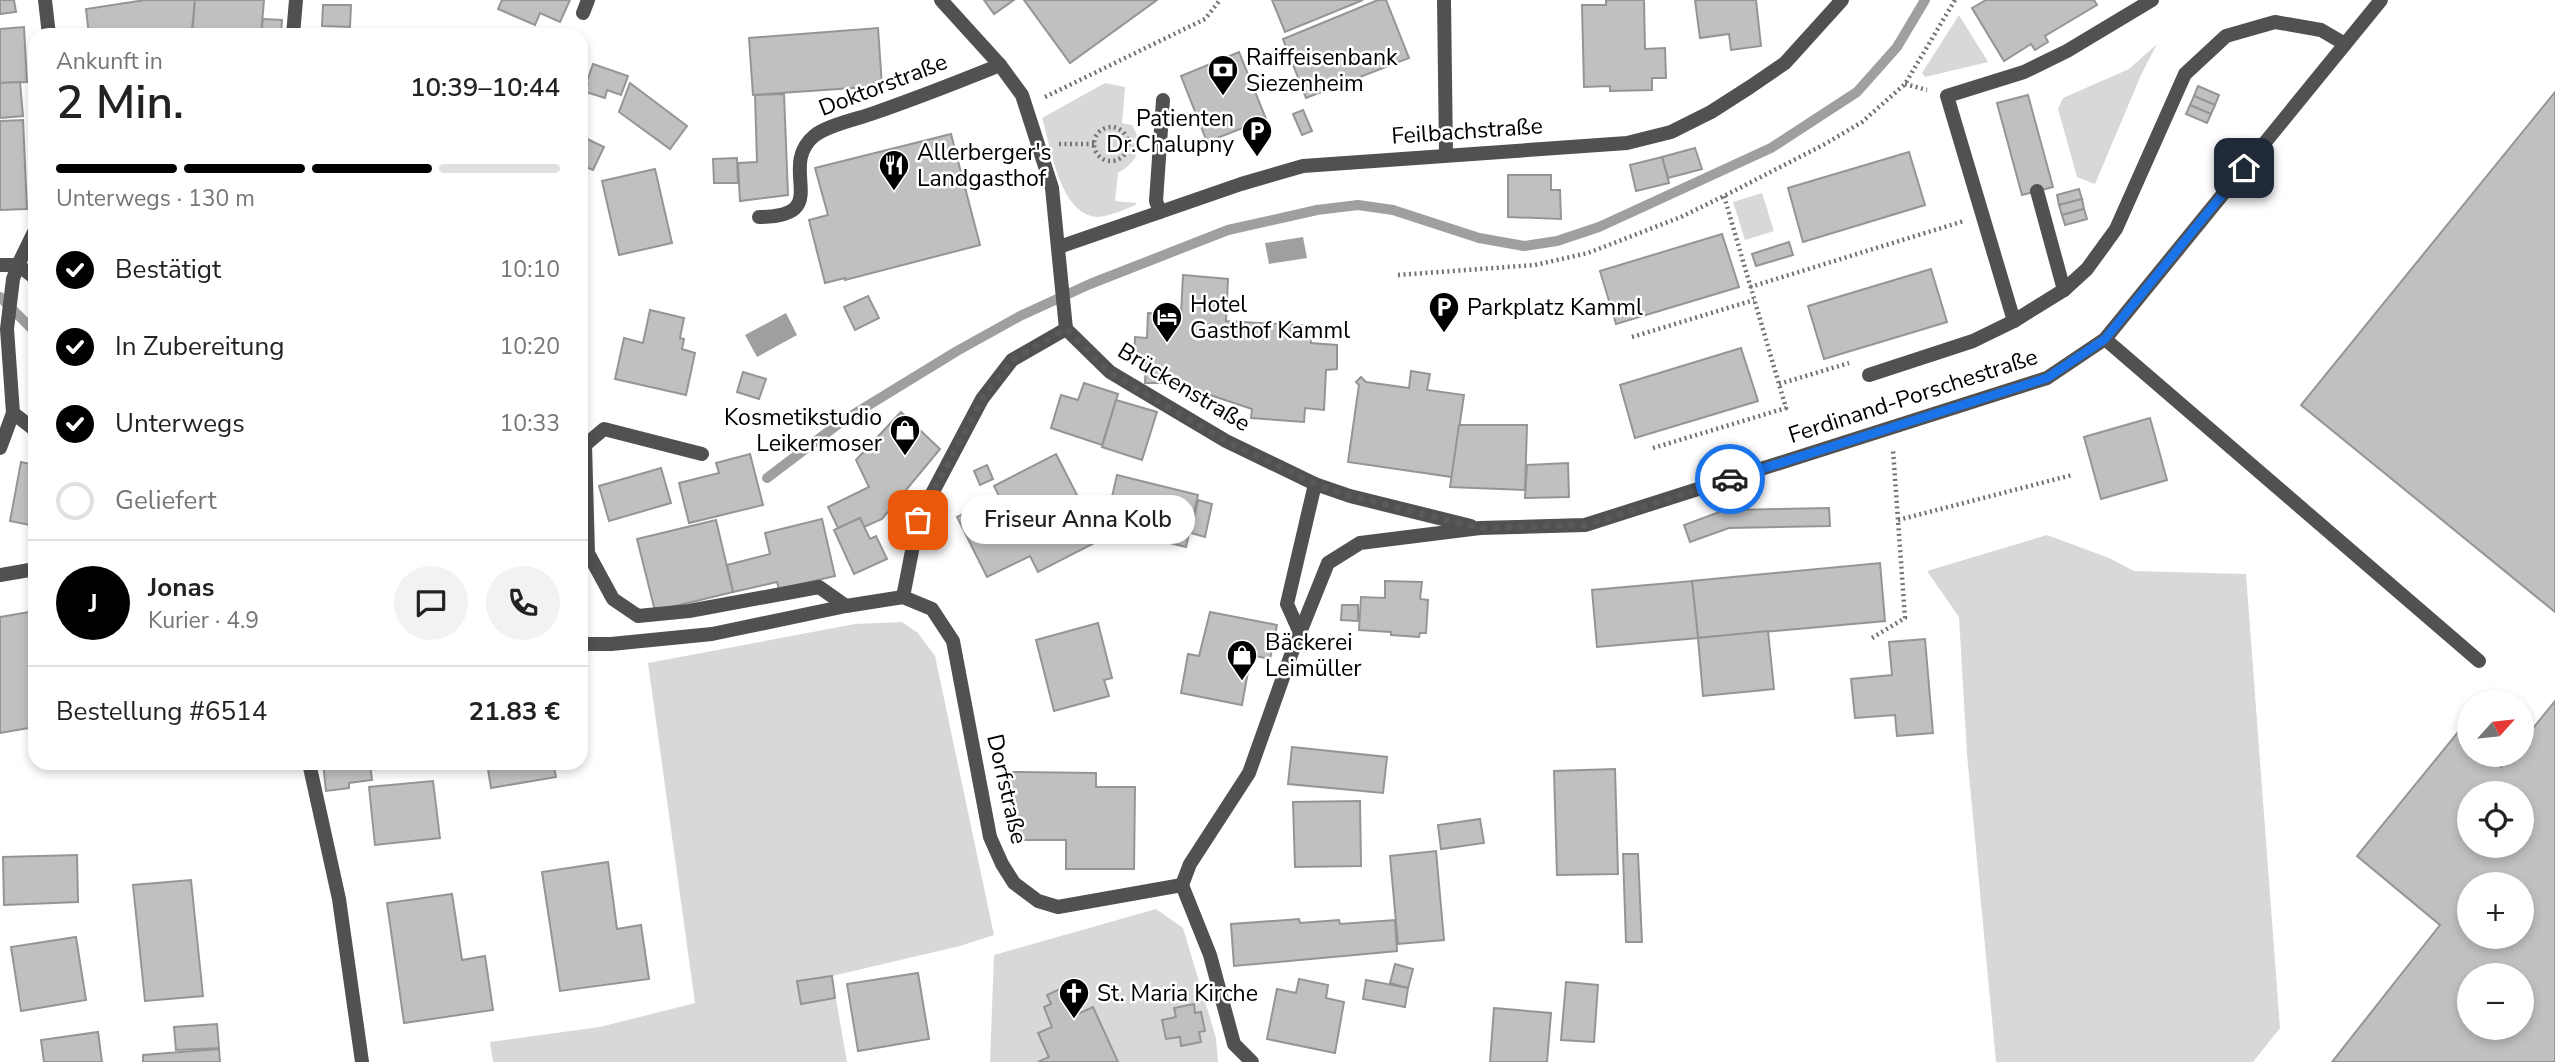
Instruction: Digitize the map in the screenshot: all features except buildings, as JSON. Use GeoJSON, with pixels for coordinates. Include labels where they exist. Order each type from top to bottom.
{"type":"FeatureCollection","features":[{"type":"Feature","properties":{"kind":"street"},"geometry":{"type":"LineString","coordinates":[[45,0],[48,28]]}},
{"type":"Feature","properties":{"kind":"street"},"geometry":{"type":"LineString","coordinates":[[294,28],[296,0]]}},
{"type":"Feature","properties":{"kind":"street","name":"Doktorstraße"},"geometry":{"type":"LineString","coordinates":[[941,0],[1000,65],[1022,95],[1052,188],[1066,329]]}},
{"type":"Feature","properties":{"kind":"street"},"geometry":{"type":"LineString","coordinates":[[1444,0],[1446,154]]}},
{"type":"Feature","properties":{"kind":"street","name":"Feilbachstraße"},"geometry":{"type":"LineString","coordinates":[[1059,247],[1303,166],[1627,143],[1671,132],[1711,112],[1785,63],[1842,0]]}},
{"type":"Feature","properties":{"kind":"street","name":"Ferdinand-Porschestraße"},"geometry":{"type":"LineString","coordinates":[[2152,0],[2067,51],[2024,72],[1947,96],[2014,321],[2064,290],[2087,269],[2116,229],[2185,74],[2226,36],[2275,22],[2321,30],[2345,44]]}},
{"type":"Feature","properties":{"kind":"street","name":"Ferdinand-Porschestraße"},"geometry":{"type":"LineString","coordinates":[[1480,528],[1586,525],[2047,378],[2105,339],[2381,0]]}},
{"type":"Feature","properties":{"kind":"street","name":"Doktorstraße"},"geometry":{"type":"LineString","coordinates":[[759,217],[778,217],[791,213],[800,202],[801,152],[814,136],[1000,65]]}},
{"type":"Feature","properties":{"kind":"street"},"geometry":{"type":"LineString","coordinates":[[1160,212],[1156,201],[1163,100]]}},
{"type":"Feature","properties":{"kind":"street"},"geometry":{"type":"LineString","coordinates":[[2037,191],[2064,290]]}},
{"type":"Feature","properties":{"kind":"street"},"geometry":{"type":"LineString","coordinates":[[0,448],[13,413],[7,329],[15,272],[28,245]]}},
{"type":"Feature","properties":{"kind":"street"},"geometry":{"type":"LineString","coordinates":[[0,265],[28,276]]}},
{"type":"Feature","properties":{"kind":"street"},"geometry":{"type":"LineString","coordinates":[[1869,374],[1973,341],[2014,321]]}},
{"type":"Feature","properties":{"kind":"street"},"geometry":{"type":"LineString","coordinates":[[588,644],[712,634],[903,597],[918,520],[982,399],[1012,360],[1066,329]]}},
{"type":"Feature","properties":{"kind":"street","name":"Brückenstraße"},"geometry":{"type":"LineString","coordinates":[[1066,329],[1110,373],[1226,441],[1315,484],[1350,496],[1480,528]]}},
{"type":"Feature","properties":{"kind":"street"},"geometry":{"type":"LineString","coordinates":[[2105,339],[2479,661]]}},
{"type":"Feature","properties":{"kind":"street"},"geometry":{"type":"LineString","coordinates":[[13,413],[28,425]]}},
{"type":"Feature","properties":{"kind":"street"},"geometry":{"type":"LineString","coordinates":[[588,442],[604,429],[702,454]]}},
{"type":"Feature","properties":{"kind":"street"},"geometry":{"type":"LineString","coordinates":[[1300,633],[1287,604],[1315,484]]}},
{"type":"Feature","properties":{"kind":"street"},"geometry":{"type":"LineString","coordinates":[[1252,1062],[1234,1044],[1210,955],[1182,885],[1190,864],[1249,773],[1328,563],[1360,543],[1480,528]]}},
{"type":"Feature","properties":{"kind":"street"},"geometry":{"type":"LineString","coordinates":[[588,553],[613,599],[638,617],[689,611],[819,587],[846,606]]}},
{"type":"Feature","properties":{"kind":"street"},"geometry":{"type":"LineString","coordinates":[[0,575],[28,570]]}},
{"type":"Feature","properties":{"kind":"street","name":"Dorfstraße"},"geometry":{"type":"LineString","coordinates":[[903,597],[932,609],[953,641],[990,837],[1014,883],[1038,901],[1058,907],[1182,885]]}},
{"type":"Feature","properties":{"kind":"street"},"geometry":{"type":"LineString","coordinates":[[311,770],[339,899],[362,1062]]}},
{"type":"Feature","properties":{"kind":"path"},"geometry":{"type":"LineString","coordinates":[[1025,106],[1205,19],[1220,0]]}},
{"type":"Feature","properties":{"kind":"path"},"geometry":{"type":"LineString","coordinates":[[1398,275],[1535,265],[1588,253],[1681,217],[1724,196],[1862,122],[1905,84],[1955,0]]}},
{"type":"Feature","properties":{"kind":"path"},"geometry":{"type":"LineString","coordinates":[[1111,127],[1123,133],[1128,145],[1122,157],[1110,162],[1098,156],[1094,144],[1099,132],[1111,127]]}},
{"type":"Feature","properties":{"kind":"path"},"geometry":{"type":"LineString","coordinates":[[1037,145],[1094,144]]}},
{"type":"Feature","properties":{"kind":"path"},"geometry":{"type":"LineString","coordinates":[[1653,448],[1786,408],[1724,196]]}},
{"type":"Feature","properties":{"kind":"path"},"geometry":{"type":"LineString","coordinates":[[1751,287],[1982,216]]}},
{"type":"Feature","properties":{"kind":"path"},"geometry":{"type":"LineString","coordinates":[[1632,337],[1755,300]]}},
{"type":"Feature","properties":{"kind":"path"},"geometry":{"type":"LineString","coordinates":[[1872,638],[1905,618],[1891,428]]}},
{"type":"Feature","properties":{"kind":"path"},"geometry":{"type":"LineString","coordinates":[[1898,520],[2072,475]]}},
{"type":"Feature","properties":{"kind":"shaded area"},"geometry":{"type":"Polygon","coordinates":[[[1959,15],[1988,62],[1925,77],[1922,73],[1959,15]]]}},
{"type":"Feature","properties":{"kind":"shaded area"},"geometry":{"type":"Polygon","coordinates":[[[2157,44],[2095,184],[2077,177],[2058,109],[2063,98],[2129,69],[2157,44]]]}},
{"type":"Feature","properties":{"kind":"shaded area"},"geometry":{"type":"Polygon","coordinates":[[[1105,83],[1125,87],[1122,123],[1132,125],[1139,147],[1135,158],[1118,173],[1115,201],[1136,205],[1099,217],[1086,214],[1075,206],[1066,193],[1042,118],[1105,83]]]}},
{"type":"Feature","properties":{"kind":"shaded area"},"geometry":{"type":"Polygon","coordinates":[[[1762,193],[1774,231],[1745,240],[1733,202],[1762,193]]]}},
{"type":"Feature","properties":{"kind":"shaded area"},"geometry":{"type":"Polygon","coordinates":[[[1303,237],[1307,258],[1269,264],[1265,243],[1303,237]]]}},
{"type":"Feature","properties":{"kind":"shaded area"},"geometry":{"type":"Polygon","coordinates":[[[786,313],[797,335],[757,357],[745,335],[786,313]]]}},
{"type":"Feature","properties":{"kind":"shaded area"},"geometry":{"type":"Polygon","coordinates":[[[2047,535],[2109,558],[2134,571],[2246,574],[2280,1028],[2253,1062],[1996,1062],[1967,754],[1959,617],[1927,571],[2047,535]]]}},
{"type":"Feature","properties":{"kind":"shaded area"},"geometry":{"type":"Polygon","coordinates":[[[902,622],[918,633],[935,656],[994,935],[960,946],[832,976],[847,1062],[493,1062],[490,1042],[600,1027],[695,1003],[648,663],[855,624],[902,622]]]}},
{"type":"Feature","properties":{"kind":"shaded area"},"geometry":{"type":"Polygon","coordinates":[[[1156,909],[1183,928],[1216,1038],[1218,1062],[990,1062],[994,955],[1156,909]]]}},
{"type":"Feature","properties":{"kind":"waterway"},"geometry":{"type":"LineString","coordinates":[[767,478],[841,422],[1020,316],[1090,284],[1228,230],[1317,210],[1358,205],[1393,210],[1479,238],[1524,246],[1557,241],[1599,227],[1771,148],[1857,92],[1897,47],[1925,0]]}},
{"type":"Feature","properties":{"kind":"waterway"},"geometry":{"type":"LineString","coordinates":[[0,297],[28,325]]}},
{"type":"Feature","properties":{"kind":"way so far"},"geometry":{"type":"LineString","coordinates":[[918,520],[982,399],[1012,360],[1066,329],[1110,373],[1226,441],[1315,484],[1350,496],[1480,528],[1586,525],[1730,479]]}},
{"type":"Feature","properties":{"kind":"place","name":"Raiffeisenbank Siezenheim"},"geometry":{"type":"Point","coordinates":[1223,97]}},
{"type":"Feature","properties":{"kind":"place","name":"Patienten Dr.Chalupny"},"geometry":{"type":"Point","coordinates":[1257,158]}},
{"type":"Feature","properties":{"kind":"place","name":"Allerberger's Landgasthof"},"geometry":{"type":"Point","coordinates":[894,192]}},
{"type":"Feature","properties":{"kind":"place","name":"Parkplatz Kamml"},"geometry":{"type":"Point","coordinates":[1444,334]}},
{"type":"Feature","properties":{"kind":"place","name":"Hotel Gasthof Kamml"},"geometry":{"type":"Point","coordinates":[1167,344]}},
{"type":"Feature","properties":{"kind":"place","name":"Kosmetikstudio Leikermoser"},"geometry":{"type":"Point","coordinates":[905,457]}},
{"type":"Feature","properties":{"kind":"place","name":"Friseur Anna Kolb"},"geometry":{"type":"Point","coordinates":[918,520]}},
{"type":"Feature","properties":{"kind":"place","name":"Bäckerei Leimüller"},"geometry":{"type":"Point","coordinates":[1242,682]}},
{"type":"Feature","properties":{"kind":"place","name":"St. Maria Kirche"},"geometry":{"type":"Point","coordinates":[1074,1020]}},
{"type":"Feature","properties":{"kind":"route"},"geometry":{"type":"LineString","coordinates":[[1730,479],[2047,378],[2105,339],[2244,168]]}}]}
